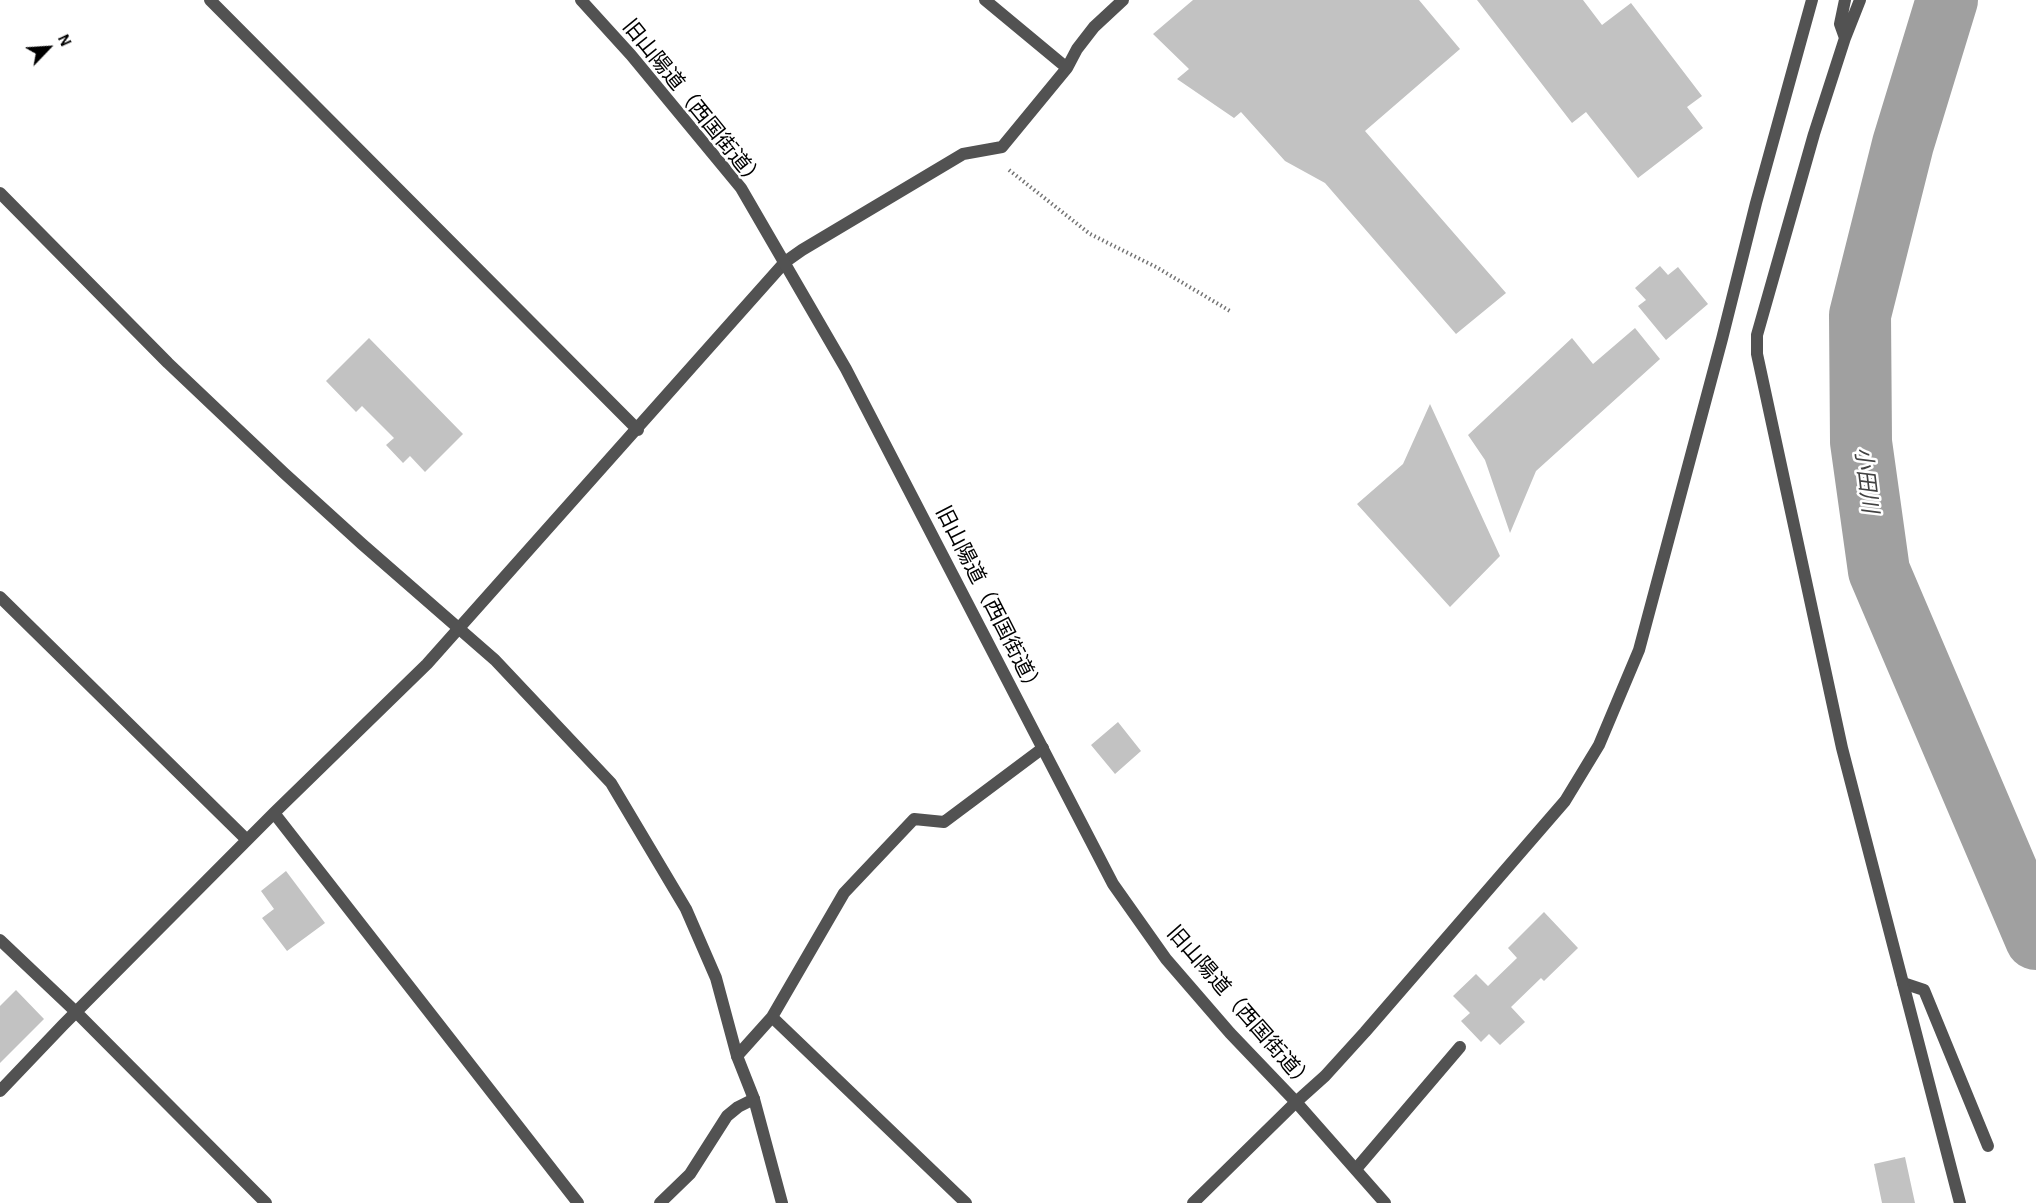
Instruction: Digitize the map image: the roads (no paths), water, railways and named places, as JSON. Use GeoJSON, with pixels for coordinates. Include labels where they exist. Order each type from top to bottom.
{"type":"FeatureCollection","features":[{"type":"Feature","properties":{"kind":"street"},"geometry":{"type":"LineString","coordinates":[[210,0],[638,430]]}},
{"type":"Feature","properties":{"kind":"street","name":"旧山陽道（西国街道）"},"geometry":{"type":"LineString","coordinates":[[581,0],[631,55],[741,188],[846,369],[1113,884],[1166,959],[1230,1034],[1296,1102],[1385,1203]]}},
{"type":"Feature","properties":{"kind":"street"},"geometry":{"type":"LineString","coordinates":[[985,0],[1067,68]]}},
{"type":"Feature","properties":{"kind":"street"},"geometry":{"type":"LineString","coordinates":[[0,1091],[274,813],[427,664],[638,430],[785,262],[963,154],[1002,147],[1067,68],[1077,49],[1094,27],[1123,0]]}},
{"type":"Feature","properties":{"kind":"street"},"geometry":{"type":"LineString","coordinates":[[1193,1203],[1330,1071],[1365,1032],[1565,801],[1599,745],[1640,650],[1756,202],[1812,0]]}},
{"type":"Feature","properties":{"kind":"street"},"geometry":{"type":"LineString","coordinates":[[1845,0],[1840,24],[1845,38]]}},
{"type":"Feature","properties":{"kind":"street"},"geometry":{"type":"LineString","coordinates":[[1860,0],[1845,38],[1814,134],[1757,335],[1757,354],[1842,748],[1960,1203]]}},
{"type":"Feature","properties":{"kind":"street"},"geometry":{"type":"LineString","coordinates":[[0,193],[168,363],[251,442],[362,544],[495,660],[611,783],[686,909],[716,978],[737,1056],[754,1099],[782,1203]]}},
{"type":"Feature","properties":{"kind":"street"},"geometry":{"type":"LineString","coordinates":[[0,597],[247,840]]}},
{"type":"Feature","properties":{"kind":"street"},"geometry":{"type":"LineString","coordinates":[[737,1056],[772,1017],[844,893],[914,819],[944,822],[1042,748]]}},
{"type":"Feature","properties":{"kind":"street"},"geometry":{"type":"LineString","coordinates":[[274,813],[578,1203]]}},
{"type":"Feature","properties":{"kind":"street"},"geometry":{"type":"LineString","coordinates":[[0,940],[76,1012],[266,1203]]}},
{"type":"Feature","properties":{"kind":"street"},"geometry":{"type":"LineString","coordinates":[[1903,983],[1924,990],[1988,1146]]}},
{"type":"Feature","properties":{"kind":"street"},"geometry":{"type":"LineString","coordinates":[[772,1017],[966,1203]]}},
{"type":"Feature","properties":{"kind":"street"},"geometry":{"type":"LineString","coordinates":[[1356,1169],[1460,1047]]}},
{"type":"Feature","properties":{"kind":"street"},"geometry":{"type":"LineString","coordinates":[[660,1203],[690,1174],[726,1116],[754,1099]]}},
{"type":"Feature","properties":{"kind":"waterway","name":"小田川"},"geometry":{"type":"LineString","coordinates":[[1947,0],[1903,144],[1860,315],[1861,442],[1879,571],[2036,939]]}}]}
